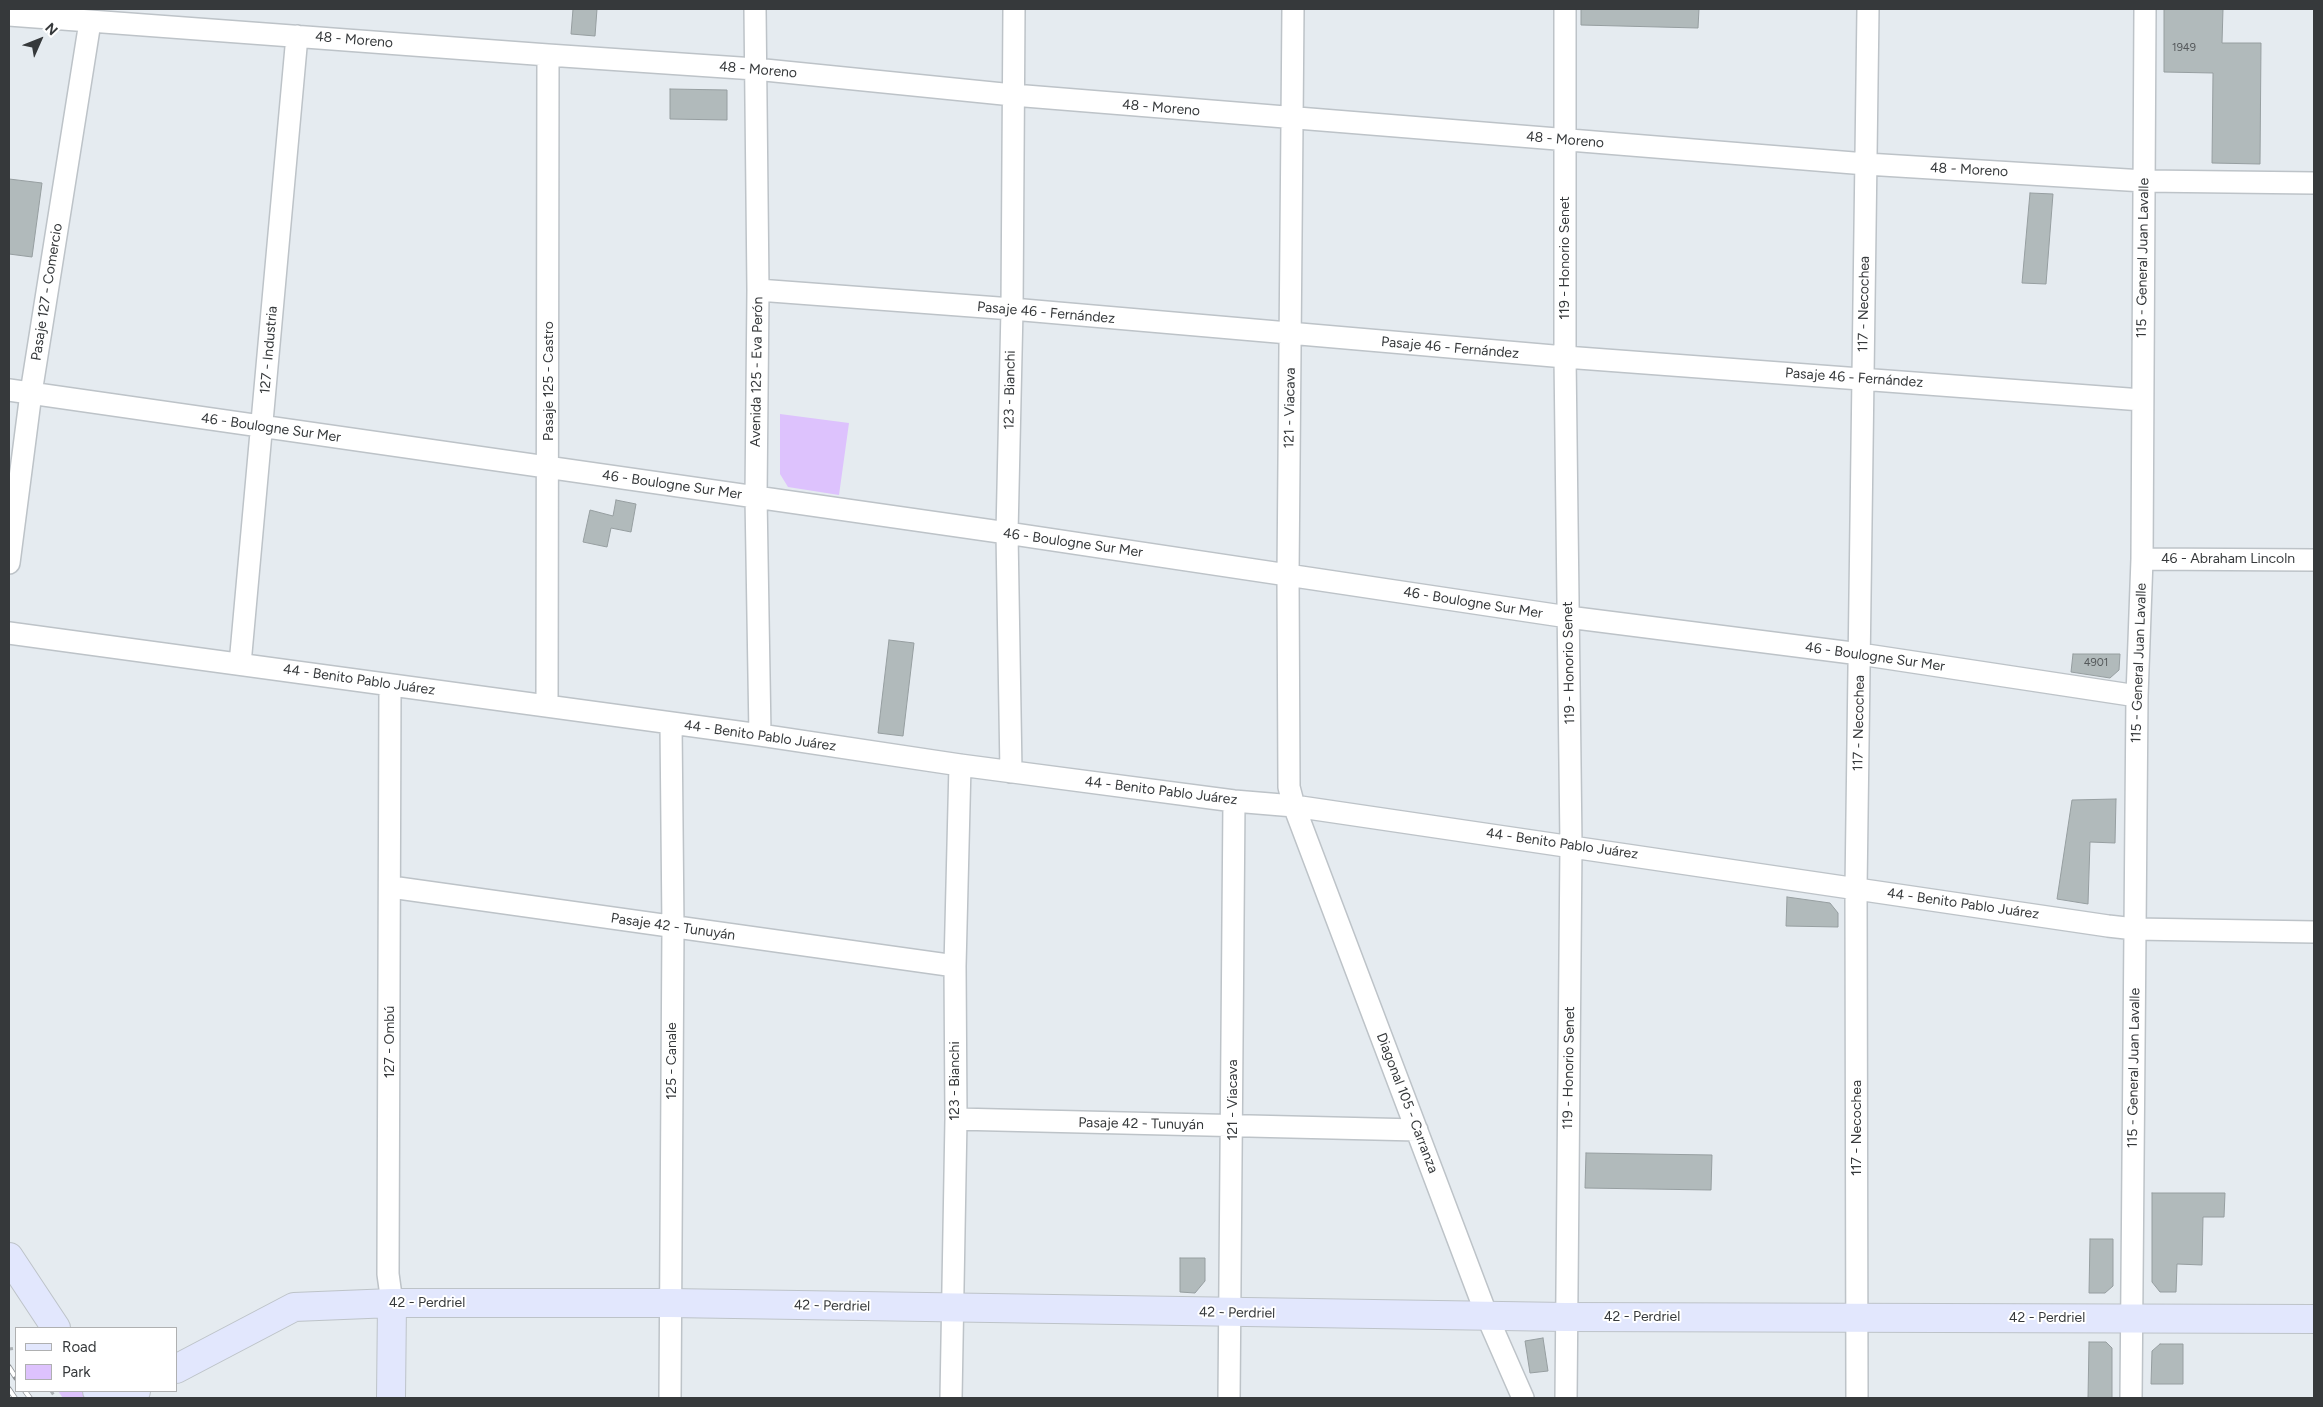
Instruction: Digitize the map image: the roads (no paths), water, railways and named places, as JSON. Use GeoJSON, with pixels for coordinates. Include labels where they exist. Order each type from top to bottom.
{"type":"FeatureCollection","features":[{"type":"Feature","properties":{"kind":"street","name":"Avenida 125 - Eva Perón"},"geometry":{"type":"LineString","coordinates":[[755,9],[758,290],[756,497],[760,735]]}},
{"type":"Feature","properties":{"kind":"street","name":"123 - Bianchi"},"geometry":{"type":"LineString","coordinates":[[1011,772],[1007,533],[1012,309],[1014,9]]}},
{"type":"Feature","properties":{"kind":"street","name":"121 - Viacava"},"geometry":{"type":"LineString","coordinates":[[1293,9],[1288,575],[1289,787],[1294,806]]}},
{"type":"Feature","properties":{"kind":"street","name":"119 - Honorio Senet"},"geometry":{"type":"LineString","coordinates":[[1566,9],[1565,357],[1571,845],[1566,1398]]}},
{"type":"Feature","properties":{"kind":"street","name":"117 - Necochea"},"geometry":{"type":"LineString","coordinates":[[1857,1398],[1856,888],[1868,9]]}},
{"type":"Feature","properties":{"kind":"street","name":"115 - General Juan Lavalle"},"geometry":{"type":"LineString","coordinates":[[2131,1398],[2137,696],[2142,559],[2144,9]]}},
{"type":"Feature","properties":{"kind":"street","name":"48 - Moreno"},"geometry":{"type":"LineString","coordinates":[[9,15],[548,55],[755,68],[1013,95],[1866,164],[2144,181],[2314,183]]}},
{"type":"Feature","properties":{"kind":"street","name":"Pasaje 127 - Comercio"},"geometry":{"type":"LineString","coordinates":[[9,563],[31,393],[90,22]]}},
{"type":"Feature","properties":{"kind":"street","name":"127 - Industria"},"geometry":{"type":"LineString","coordinates":[[240,664],[297,36]]}},
{"type":"Feature","properties":{"kind":"street","name":"Pasaje 125 - Castro"},"geometry":{"type":"LineString","coordinates":[[547,706],[549,467],[548,55]]}},
{"type":"Feature","properties":{"kind":"street","name":"Pasaje 46 - Fernández"},"geometry":{"type":"LineString","coordinates":[[758,290],[1012,309],[1291,335],[1565,357],[2142,400]]}},
{"type":"Feature","properties":{"kind":"street","name":"46 - Boulogne Sur Mer"},"geometry":{"type":"LineString","coordinates":[[9,390],[1007,533],[1568,617],[1860,654],[2137,696]]}},
{"type":"Feature","properties":{"kind":"street","name":"46 - Abraham Lincoln"},"geometry":{"type":"LineString","coordinates":[[2142,559],[2314,560]]}},
{"type":"Feature","properties":{"kind":"street","name":"44 - Benito Pablo Juárez"},"geometry":{"type":"LineString","coordinates":[[9,633],[760,735],[1011,772],[1234,801],[1294,806],[2135,928],[2314,932]]}},
{"type":"Feature","properties":{"kind":"street","name":"127 - Ombú"},"geometry":{"type":"LineString","coordinates":[[390,685],[391,887],[388,1274],[392,1302],[391,1398]]}},
{"type":"Feature","properties":{"kind":"street","name":"125 - Canale"},"geometry":{"type":"LineString","coordinates":[[670,1398],[673,928],[671,724]]}},
{"type":"Feature","properties":{"kind":"street","name":"123 - Bianchi"},"geometry":{"type":"LineString","coordinates":[[951,1398],[956,1119],[955,966],[960,765]]}},
{"type":"Feature","properties":{"kind":"street","name":"121 - Viacava"},"geometry":{"type":"LineString","coordinates":[[1230,1398],[1234,801]]}},
{"type":"Feature","properties":{"kind":"street","name":"Diagonal 105 - Carranza"},"geometry":{"type":"LineString","coordinates":[[1294,806],[1487,1316],[1523,1398]]}},
{"type":"Feature","properties":{"kind":"street","name":"Pasaje 42 - Tunuyán"},"geometry":{"type":"LineString","coordinates":[[391,887],[955,966]]}},
{"type":"Feature","properties":{"kind":"street","name":"Pasaje 42 - Tunuyán"},"geometry":{"type":"LineString","coordinates":[[956,1119],[1417,1130]]}},
{"type":"Feature","properties":{"kind":"street"},"geometry":{"type":"LineString","coordinates":[[9,1257],[55,1327]]}},
{"type":"Feature","properties":{"kind":"street","name":"42 - Perdriel"},"geometry":{"type":"LineString","coordinates":[[178,1368],[294,1306],[392,1302],[670,1303],[953,1309],[1566,1317],[2314,1319]]}},
{"type":"Feature","properties":{"kind":"street"},"geometry":{"type":"LineString","coordinates":[[122,1398],[134,1392]]}},
{"type":"Feature","properties":{"kind":"railway"},"geometry":{"type":"LineString","coordinates":[[9,1367],[15,1376]]}},
{"type":"Feature","properties":{"kind":"railway"},"geometry":{"type":"LineString","coordinates":[[9,1389],[15,1398]]}},
{"type":"Feature","properties":{"kind":"railway"},"geometry":{"type":"LineString","coordinates":[[26,1392],[30,1398]]}}]}
